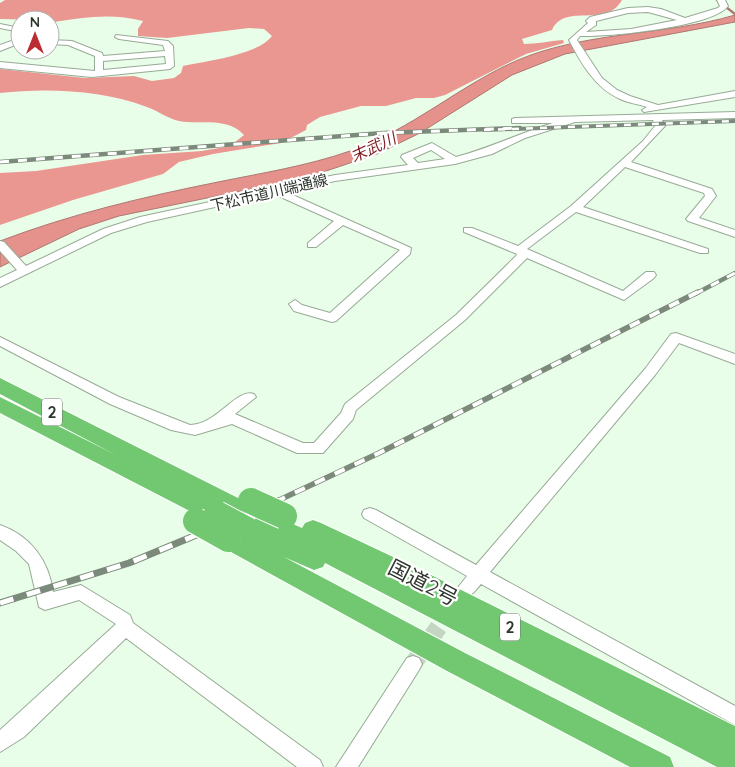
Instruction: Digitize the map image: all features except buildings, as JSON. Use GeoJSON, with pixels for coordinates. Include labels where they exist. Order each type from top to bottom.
{"type":"FeatureCollection","features":[{"type":"Feature","properties":{"kind":"highway","name":"国道2号"},"geometry":{"type":"LineString","coordinates":[[0,385],[95,445],[256,526],[456,662],[660,767]]}},
{"type":"Feature","properties":{"kind":"highway","name":"国道2号"},"geometry":{"type":"LineString","coordinates":[[0,404],[95,445],[256,526],[334,569],[423,603],[735,761]]}},
{"type":"Feature","properties":{"kind":"highway","name":"国道2号"},"geometry":{"type":"LineString","coordinates":[[256,526],[416,579],[735,741]]}},
{"type":"Feature","properties":{"kind":"street"},"geometry":{"type":"LineString","coordinates":[[721,0],[728,9]]}},
{"type":"Feature","properties":{"kind":"street"},"geometry":{"type":"LineString","coordinates":[[575,37],[591,27],[593,23],[590,21],[593,19],[643,8],[656,8],[683,20]]}},
{"type":"Feature","properties":{"kind":"street"},"geometry":{"type":"LineString","coordinates":[[575,37],[631,30],[728,9]]}},
{"type":"Feature","properties":{"kind":"street"},"geometry":{"type":"LineString","coordinates":[[0,65],[99,74],[167,68],[170,66],[169,46],[165,42],[119,37]]}},
{"type":"Feature","properties":{"kind":"street"},"geometry":{"type":"LineString","coordinates":[[523,253],[521,249],[524,244],[574,208],[646,143],[660,126],[656,113],[614,92],[591,73],[589,65],[580,53],[575,37]]}},
{"type":"Feature","properties":{"kind":"street"},"geometry":{"type":"LineString","coordinates":[[60,43],[68,43],[99,54],[99,74]]}},
{"type":"Feature","properties":{"kind":"street"},"geometry":{"type":"LineString","coordinates":[[100,59],[170,53]]}},
{"type":"Feature","properties":{"kind":"street"},"geometry":{"type":"LineString","coordinates":[[656,113],[668,106],[735,94]]}},
{"type":"Feature","properties":{"kind":"street"},"geometry":{"type":"LineString","coordinates":[[668,106],[706,116]]}},
{"type":"Feature","properties":{"kind":"street"},"geometry":{"type":"LineString","coordinates":[[515,121],[605,118],[656,113],[706,116],[735,115]]}},
{"type":"Feature","properties":{"kind":"street","name":"下松市道川端通線"},"geometry":{"type":"LineString","coordinates":[[0,284],[23,269],[120,226],[350,175],[417,168],[455,161],[488,152],[522,136],[575,119]]}},
{"type":"Feature","properties":{"kind":"street"},"geometry":{"type":"LineString","coordinates":[[417,168],[406,156],[432,146],[455,161]]}},
{"type":"Feature","properties":{"kind":"street"},"geometry":{"type":"LineString","coordinates":[[622,163],[708,191],[711,196],[692,219],[735,234]]}},
{"type":"Feature","properties":{"kind":"street"},"geometry":{"type":"LineString","coordinates":[[278,192],[405,248],[406,252],[332,318],[298,308],[294,304]]}},
{"type":"Feature","properties":{"kind":"street"},"geometry":{"type":"LineString","coordinates":[[574,208],[704,251]]}},
{"type":"Feature","properties":{"kind":"street"},"geometry":{"type":"LineString","coordinates":[[312,245],[341,221]]}},
{"type":"Feature","properties":{"kind":"street"},"geometry":{"type":"LineString","coordinates":[[468,230],[571,271],[578,276],[624,296],[650,275]]}},
{"type":"Feature","properties":{"kind":"street"},"geometry":{"type":"LineString","coordinates":[[0,244],[23,269]]}},
{"type":"Feature","properties":{"kind":"street"},"geometry":{"type":"LineString","coordinates":[[0,341],[100,394],[136,411],[182,428],[191,430],[201,429],[222,419],[233,419],[302,449],[318,449],[348,415],[350,408],[433,342],[497,285],[523,253]]}},
{"type":"Feature","properties":{"kind":"street"},"geometry":{"type":"LineString","coordinates":[[465,590],[650,372],[676,337],[735,359]]}},
{"type":"Feature","properties":{"kind":"street"},"geometry":{"type":"LineString","coordinates":[[222,419],[249,397]]}},
{"type":"Feature","properties":{"kind":"street"},"geometry":{"type":"LineString","coordinates":[[370,514],[735,716]]}},
{"type":"Feature","properties":{"kind":"street"},"geometry":{"type":"LineString","coordinates":[[0,532],[34,555],[42,573],[45,602],[81,592],[124,620],[125,627],[313,767]]}},
{"type":"Feature","properties":{"kind":"street"},"geometry":{"type":"LineString","coordinates":[[0,742],[17,730],[125,627]]}},
{"type":"Feature","properties":{"kind":"street"},"geometry":{"type":"LineString","coordinates":[[346,767],[413,664]]}},
{"type":"Feature","properties":{"kind":"shaded area"},"geometry":{"type":"Polygon","coordinates":[[[5,0],[622,0],[615,8],[606,13],[566,18],[558,22],[552,30],[522,39],[524,44],[563,40],[564,43],[526,54],[445,95],[434,98],[416,98],[386,106],[361,106],[320,117],[307,125],[306,130],[281,143],[213,154],[179,162],[163,174],[73,200],[0,225],[0,173],[36,171],[143,155],[202,151],[230,146],[244,135],[230,125],[213,122],[179,121],[147,107],[111,97],[55,91],[0,93],[0,69],[85,78],[134,76],[152,81],[174,78],[181,73],[183,66],[244,53],[265,43],[272,36],[264,29],[249,28],[167,38],[138,36],[138,29],[143,21],[110,16],[60,21],[60,10],[10,10],[10,19],[0,19],[0,3],[5,0]]]}},
{"type":"Feature","properties":{"kind":"water","name":"末武川"},"geometry":{"type":"Polygon","coordinates":[[[735,15],[735,22],[565,54],[512,75],[420,133],[377,154],[305,178],[119,216],[79,229],[0,267],[0,241],[53,222],[108,207],[301,165],[350,151],[415,120],[497,70],[544,51],[598,39],[708,22],[735,15]]]}},
{"type":"Feature","properties":{"kind":"waterway"},"geometry":{"type":"LineString","coordinates":[[717,0],[735,14]]}},
{"type":"Feature","properties":{"kind":"tunnel"},"geometry":{"type":"LineString","coordinates":[[413,664],[451,609]]}},
{"type":"Feature","properties":{"kind":"railway"},"geometry":{"type":"LineString","coordinates":[[484,130],[735,121]]}},
{"type":"Feature","properties":{"kind":"railway"},"geometry":{"type":"LineString","coordinates":[[0,162],[383,133],[520,128]]}},
{"type":"Feature","properties":{"kind":"railway"},"geometry":{"type":"LineString","coordinates":[[695,294],[735,273]]}},
{"type":"Feature","properties":{"kind":"railway"},"geometry":{"type":"LineString","coordinates":[[275,502],[379,453],[698,292]]}},
{"type":"Feature","properties":{"kind":"railway"},"geometry":{"type":"LineString","coordinates":[[0,603],[129,563],[278,501]]}}]}
